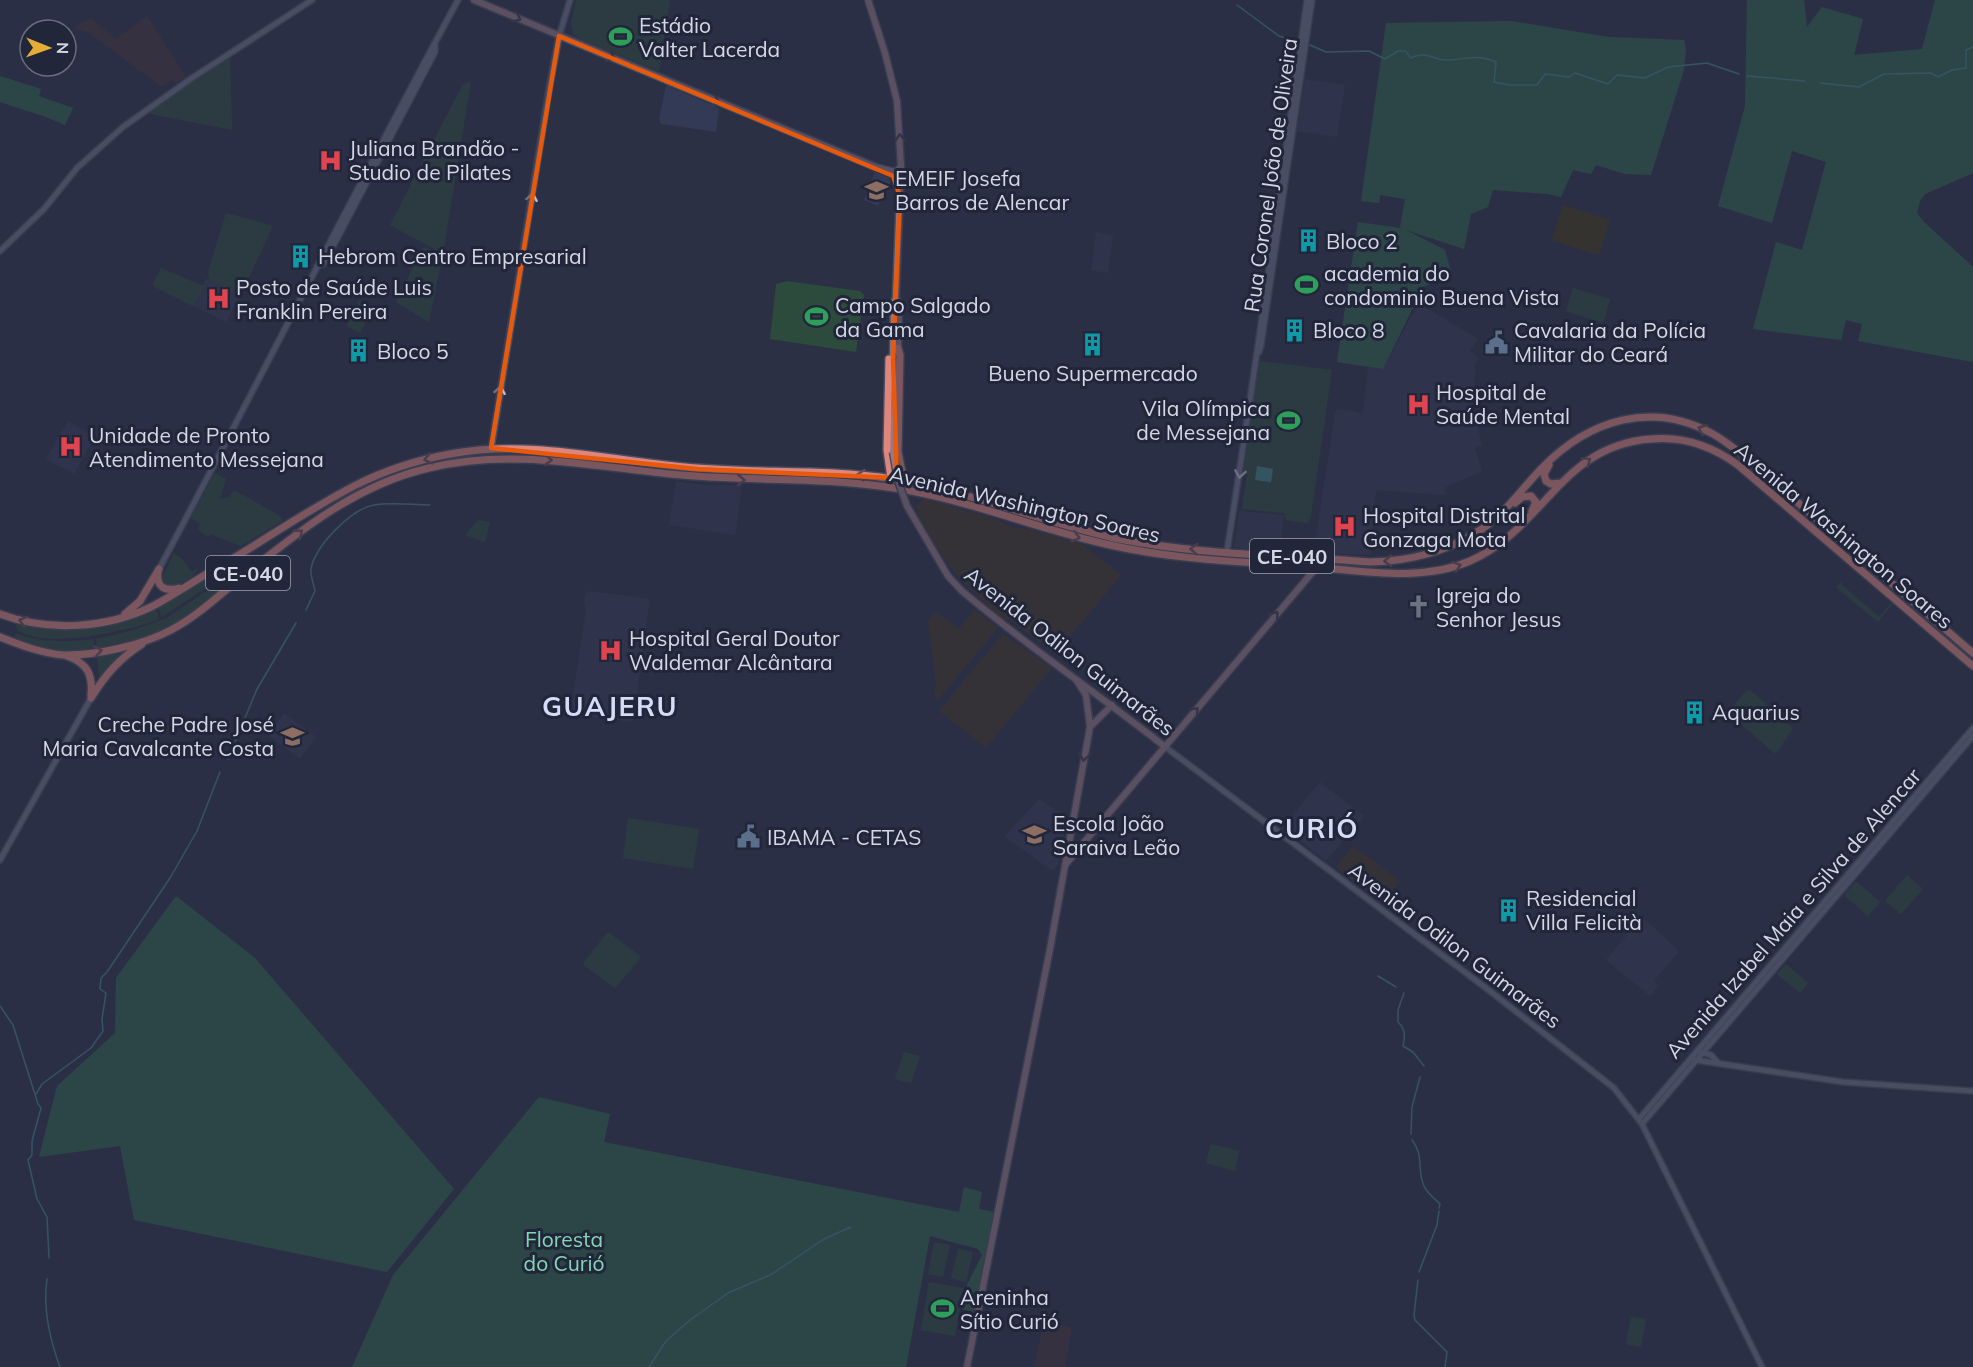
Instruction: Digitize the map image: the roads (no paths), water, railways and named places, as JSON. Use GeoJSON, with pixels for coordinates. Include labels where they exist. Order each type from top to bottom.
{"type":"FeatureCollection","features":[{"type":"Feature","properties":{"kind":"highway"},"geometry":{"type":"LineString","coordinates":[[898,348],[900,355],[898,452],[904,481]]}},
{"type":"Feature","properties":{"kind":"highway"},"geometry":{"type":"LineString","coordinates":[[891,478],[887,450],[892,362]]}},
{"type":"Feature","properties":{"kind":"highway","name":"Avenida Washington Soares"},"geometry":{"type":"LineString","coordinates":[[0,614],[26,622],[64,626],[88,625],[119,619],[152,607],[315,508],[365,481],[414,462],[447,454],[491,448],[540,450],[689,468],[844,473],[891,478],[966,495],[1114,538],[1169,547],[1370,562],[1413,559],[1443,550],[1484,528],[1553,457],[1583,434],[1600,426],[1646,417],[1665,419],[1703,429],[1739,452],[1973,653]]}},
{"type":"Feature","properties":{"kind":"highway","name":"Avenida Washington Soares"},"geometry":{"type":"LineString","coordinates":[[0,637],[62,655],[107,650],[148,639],[171,630],[191,617],[305,528],[342,503],[393,478],[448,464],[489,458],[553,460],[707,478],[843,482],[894,488],[932,496],[1144,553],[1316,568],[1427,573],[1471,561],[1489,551],[1528,519],[1575,469],[1591,457],[1628,442],[1674,438],[1715,450],[1753,476],[1973,666]]}},
{"type":"Feature","properties":{"kind":"highway"},"geometry":{"type":"LineString","coordinates":[[1553,457],[1544,478],[1549,483],[1562,483]]}},
{"type":"Feature","properties":{"kind":"highway"},"geometry":{"type":"LineString","coordinates":[[1500,514],[1522,497],[1531,495],[1536,500],[1536,504],[1528,519]]}},
{"type":"Feature","properties":{"kind":"highway"},"geometry":{"type":"LineString","coordinates":[[159,569],[159,583],[165,590],[190,585]]}},
{"type":"Feature","properties":{"kind":"highway"},"geometry":{"type":"LineString","coordinates":[[119,619],[140,602],[159,569]]}},
{"type":"Feature","properties":{"kind":"highway"},"geometry":{"type":"LineString","coordinates":[[91,698],[95,686],[118,661],[148,639]]}},
{"type":"Feature","properties":{"kind":"highway"},"geometry":{"type":"LineString","coordinates":[[62,655],[84,664],[95,686]]}},
{"type":"Feature","properties":{"kind":"main road"},"geometry":{"type":"LineString","coordinates":[[474,0],[889,172],[898,171],[901,167]]}},
{"type":"Feature","properties":{"kind":"main road"},"geometry":{"type":"LineString","coordinates":[[868,0],[895,90],[901,167],[892,362]]}},
{"type":"Feature","properties":{"kind":"main road"},"geometry":{"type":"LineString","coordinates":[[889,172],[897,183],[900,196]]}},
{"type":"Feature","properties":{"kind":"main road"},"geometry":{"type":"LineString","coordinates":[[892,362],[898,348],[899,303],[896,298]]}},
{"type":"Feature","properties":{"kind":"main road","name":"Avenida Odilon Guimarães"},"geometry":{"type":"LineString","coordinates":[[892,362],[893,452],[898,481],[907,506],[948,576],[977,603],[1164,746]]}},
{"type":"Feature","properties":{"kind":"main road"},"geometry":{"type":"LineString","coordinates":[[1064,865],[1316,568]]}},
{"type":"Feature","properties":{"kind":"main road"},"geometry":{"type":"LineString","coordinates":[[967,1367],[1050,949],[1090,727],[1086,695],[1077,681]]}},
{"type":"Feature","properties":{"kind":"main road"},"geometry":{"type":"LineString","coordinates":[[1090,727],[1112,705]]}},
{"type":"Feature","properties":{"kind":"main road"},"geometry":{"type":"LineString","coordinates":[[1069,843],[1069,852],[1077,850]]}},
{"type":"Feature","properties":{"kind":"street"},"geometry":{"type":"LineString","coordinates":[[0,251],[44,208],[77,168],[123,127],[192,78],[312,0]]}},
{"type":"Feature","properties":{"kind":"street"},"geometry":{"type":"LineString","coordinates":[[159,569],[317,266],[323,264],[338,237],[435,52],[435,42],[458,0]]}},
{"type":"Feature","properties":{"kind":"street"},"geometry":{"type":"LineString","coordinates":[[491,448],[559,36],[570,0]]}},
{"type":"Feature","properties":{"kind":"street","name":"Rua Coronel João de Oliveira"},"geometry":{"type":"LineString","coordinates":[[1227,551],[1258,353],[1307,0]]}},
{"type":"Feature","properties":{"kind":"street","name":"Rua Coronel João de Oliveira"},"geometry":{"type":"LineString","coordinates":[[1258,353],[1312,0]]}},
{"type":"Feature","properties":{"kind":"street"},"geometry":{"type":"LineString","coordinates":[[0,860],[91,698]]}},
{"type":"Feature","properties":{"kind":"street","name":"Avenida Izabel Maia e Silva de Alencar"},"geometry":{"type":"LineString","coordinates":[[1692,1059],[1702,1053],[1973,728]]}},
{"type":"Feature","properties":{"kind":"street","name":"Avenida Izabel Maia e Silva de Alencar"},"geometry":{"type":"LineString","coordinates":[[1899,818],[1973,736]]}},
{"type":"Feature","properties":{"kind":"street","name":"Avenida Odilon Guimarães"},"geometry":{"type":"LineString","coordinates":[[1164,746],[1614,1088],[1641,1121],[1762,1367]]}},
{"type":"Feature","properties":{"kind":"street","name":"Avenida Izabel Maia e Silva de Alencar"},"geometry":{"type":"LineString","coordinates":[[1641,1121],[1692,1059],[1695,1052],[1765,976]]}},
{"type":"Feature","properties":{"kind":"street"},"geometry":{"type":"LineString","coordinates":[[1695,1052],[1711,1055],[1718,1063]]}},
{"type":"Feature","properties":{"kind":"street"},"geometry":{"type":"LineString","coordinates":[[1692,1059],[1843,1082],[1973,1091]]}},
{"type":"Feature","properties":{"kind":"waterway"},"geometry":{"type":"LineString","coordinates":[[1237,5],[1279,36],[1298,42]]}},
{"type":"Feature","properties":{"kind":"waterway"},"geometry":{"type":"LineString","coordinates":[[1310,45],[1326,52],[1369,51],[1385,59],[1398,51],[1406,51],[1410,58],[1422,55],[1443,60],[1483,58],[1496,62],[1494,82],[1509,85],[1537,85],[1545,74],[1569,77],[1575,73],[1608,84],[1617,75],[1645,78],[1668,67],[1707,63],[1739,74]]}},
{"type":"Feature","properties":{"kind":"waterway"},"geometry":{"type":"LineString","coordinates":[[1820,83],[1859,87],[1884,74],[1931,73],[1938,77],[1952,70],[1966,68],[1966,50],[1973,47]]}},
{"type":"Feature","properties":{"kind":"waterway"},"geometry":{"type":"LineString","coordinates":[[1747,76],[1805,81]]}},
{"type":"Feature","properties":{"kind":"waterway"},"geometry":{"type":"LineString","coordinates":[[306,610],[315,591],[311,571],[314,560],[319,550],[345,521],[355,513],[374,505],[430,505]]}},
{"type":"Feature","properties":{"kind":"waterway"},"geometry":{"type":"LineString","coordinates":[[228,759],[257,689],[296,623]]}},
{"type":"Feature","properties":{"kind":"waterway"},"geometry":{"type":"LineString","coordinates":[[36,1094],[42,1084],[91,1048],[103,1031],[102,1019],[106,993],[100,989],[101,978],[170,878],[197,831],[220,772]]}},
{"type":"Feature","properties":{"kind":"waterway"},"geometry":{"type":"LineString","coordinates":[[1378,976],[1396,987]]}},
{"type":"Feature","properties":{"kind":"waterway"},"geometry":{"type":"LineString","coordinates":[[1404,993],[1398,1010],[1398,1022],[1404,1033],[1403,1046],[1413,1052],[1424,1066]]}},
{"type":"Feature","properties":{"kind":"waterway"},"geometry":{"type":"LineString","coordinates":[[0,1006],[13,1025],[41,1108],[32,1141],[32,1155],[28,1160],[37,1199],[47,1217],[49,1258]]}},
{"type":"Feature","properties":{"kind":"waterway"},"geometry":{"type":"LineString","coordinates":[[1411,1134],[1412,1107],[1420,1077]]}},
{"type":"Feature","properties":{"kind":"waterway"},"geometry":{"type":"LineString","coordinates":[[1412,1140],[1418,1152],[1424,1186],[1440,1204],[1439,1208]]}},
{"type":"Feature","properties":{"kind":"waterway"},"geometry":{"type":"LineString","coordinates":[[1419,1272],[1437,1225],[1439,1211]]}},
{"type":"Feature","properties":{"kind":"waterway"},"geometry":{"type":"LineString","coordinates":[[649,1367],[666,1341],[690,1320],[728,1293],[772,1274],[824,1239],[851,1227]]}},
{"type":"Feature","properties":{"kind":"waterway"},"geometry":{"type":"LineString","coordinates":[[47,1279],[48,1323],[60,1367]]}},
{"type":"Feature","properties":{"kind":"waterway"},"geometry":{"type":"LineString","coordinates":[[1418,1280],[1415,1320],[1447,1352],[1445,1367]]}},
{"type":"Feature","properties":{"kind":"place","name":"Estádio Valter Lacerda"},"geometry":{"type":"Point","coordinates":[621,37]}},
{"type":"Feature","properties":{"kind":"place","name":"Juliana Brandão - Studio de Pilates"},"geometry":{"type":"Point","coordinates":[331,160]}},
{"type":"Feature","properties":{"kind":"place","name":"EMEIF Josefa Barros de Alencar"},"geometry":{"type":"Point","coordinates":[877,190]}},
{"type":"Feature","properties":{"kind":"place","name":"Bloco 2"},"geometry":{"type":"Point","coordinates":[1308,241]}},
{"type":"Feature","properties":{"kind":"place","name":"Hebrom Centro Empresarial"},"geometry":{"type":"Point","coordinates":[300,256]}},
{"type":"Feature","properties":{"kind":"place","name":"academia do condominio Buena Vista"},"geometry":{"type":"Point","coordinates":[1306,285]}},
{"type":"Feature","properties":{"kind":"place","name":"Posto de Saúde Luis Franklin Pereira"},"geometry":{"type":"Point","coordinates":[218,299]}},
{"type":"Feature","properties":{"kind":"place","name":"Campo Salgado da Gama"},"geometry":{"type":"Point","coordinates":[817,317]}},
{"type":"Feature","properties":{"kind":"place","name":"Bloco 8"},"geometry":{"type":"Point","coordinates":[1295,330]}},
{"type":"Feature","properties":{"kind":"place","name":"Cavalaria da Polícia Militar do Ceará"},"geometry":{"type":"Point","coordinates":[1496,342]}},
{"type":"Feature","properties":{"kind":"place","name":"Bueno Supermercado"},"geometry":{"type":"Point","coordinates":[1093,345]}},
{"type":"Feature","properties":{"kind":"place","name":"Bloco 5"},"geometry":{"type":"Point","coordinates":[359,351]}},
{"type":"Feature","properties":{"kind":"place","name":"Hospital de Saúde Mental"},"geometry":{"type":"Point","coordinates":[1418,404]}},
{"type":"Feature","properties":{"kind":"place","name":"Vila Olímpica de Messejana"},"geometry":{"type":"Point","coordinates":[1288,420]}},
{"type":"Feature","properties":{"kind":"place","name":"Unidade de Pronto Atendimento Messejana"},"geometry":{"type":"Point","coordinates":[71,447]}},
{"type":"Feature","properties":{"kind":"place","name":"Hospital Distrital Gonzaga Mota"},"geometry":{"type":"Point","coordinates":[1345,527]}},
{"type":"Feature","properties":{"kind":"place","name":"Igreja do Senhor Jesus"},"geometry":{"type":"Point","coordinates":[1418,607]}},
{"type":"Feature","properties":{"kind":"place","name":"Hospital Geral Doutor Waldemar Alcântara"},"geometry":{"type":"Point","coordinates":[611,650]}},
{"type":"Feature","properties":{"kind":"place","name":"Aquarius"},"geometry":{"type":"Point","coordinates":[1694,712]}},
{"type":"Feature","properties":{"kind":"place","name":"Creche Padre José Maria Cavalcante Costa"},"geometry":{"type":"Point","coordinates":[292,736]}},
{"type":"Feature","properties":{"kind":"place","name":"Escola João Saraiva Leão"},"geometry":{"type":"Point","coordinates":[1035,835]}},
{"type":"Feature","properties":{"kind":"place","name":"IBAMA - CETAS"},"geometry":{"type":"Point","coordinates":[749,837]}},
{"type":"Feature","properties":{"kind":"place","name":"Residencial Villa Felicità"},"geometry":{"type":"Point","coordinates":[1508,910]}},
{"type":"Feature","properties":{"kind":"place","name":"Areninha Sítio Curió"},"geometry":{"type":"Point","coordinates":[942,1309]}},
{"type":"Feature","properties":{"kind":"district","name":"GUAJERU"},"geometry":{"type":"Point","coordinates":[610,706]}},
{"type":"Feature","properties":{"kind":"district","name":"CURIÓ"},"geometry":{"type":"Point","coordinates":[1312,828]}},
{"type":"Feature","properties":{"kind":"park label","name":"Floresta do Curió"},"geometry":{"type":"Point","coordinates":[564,1251]}}]}
